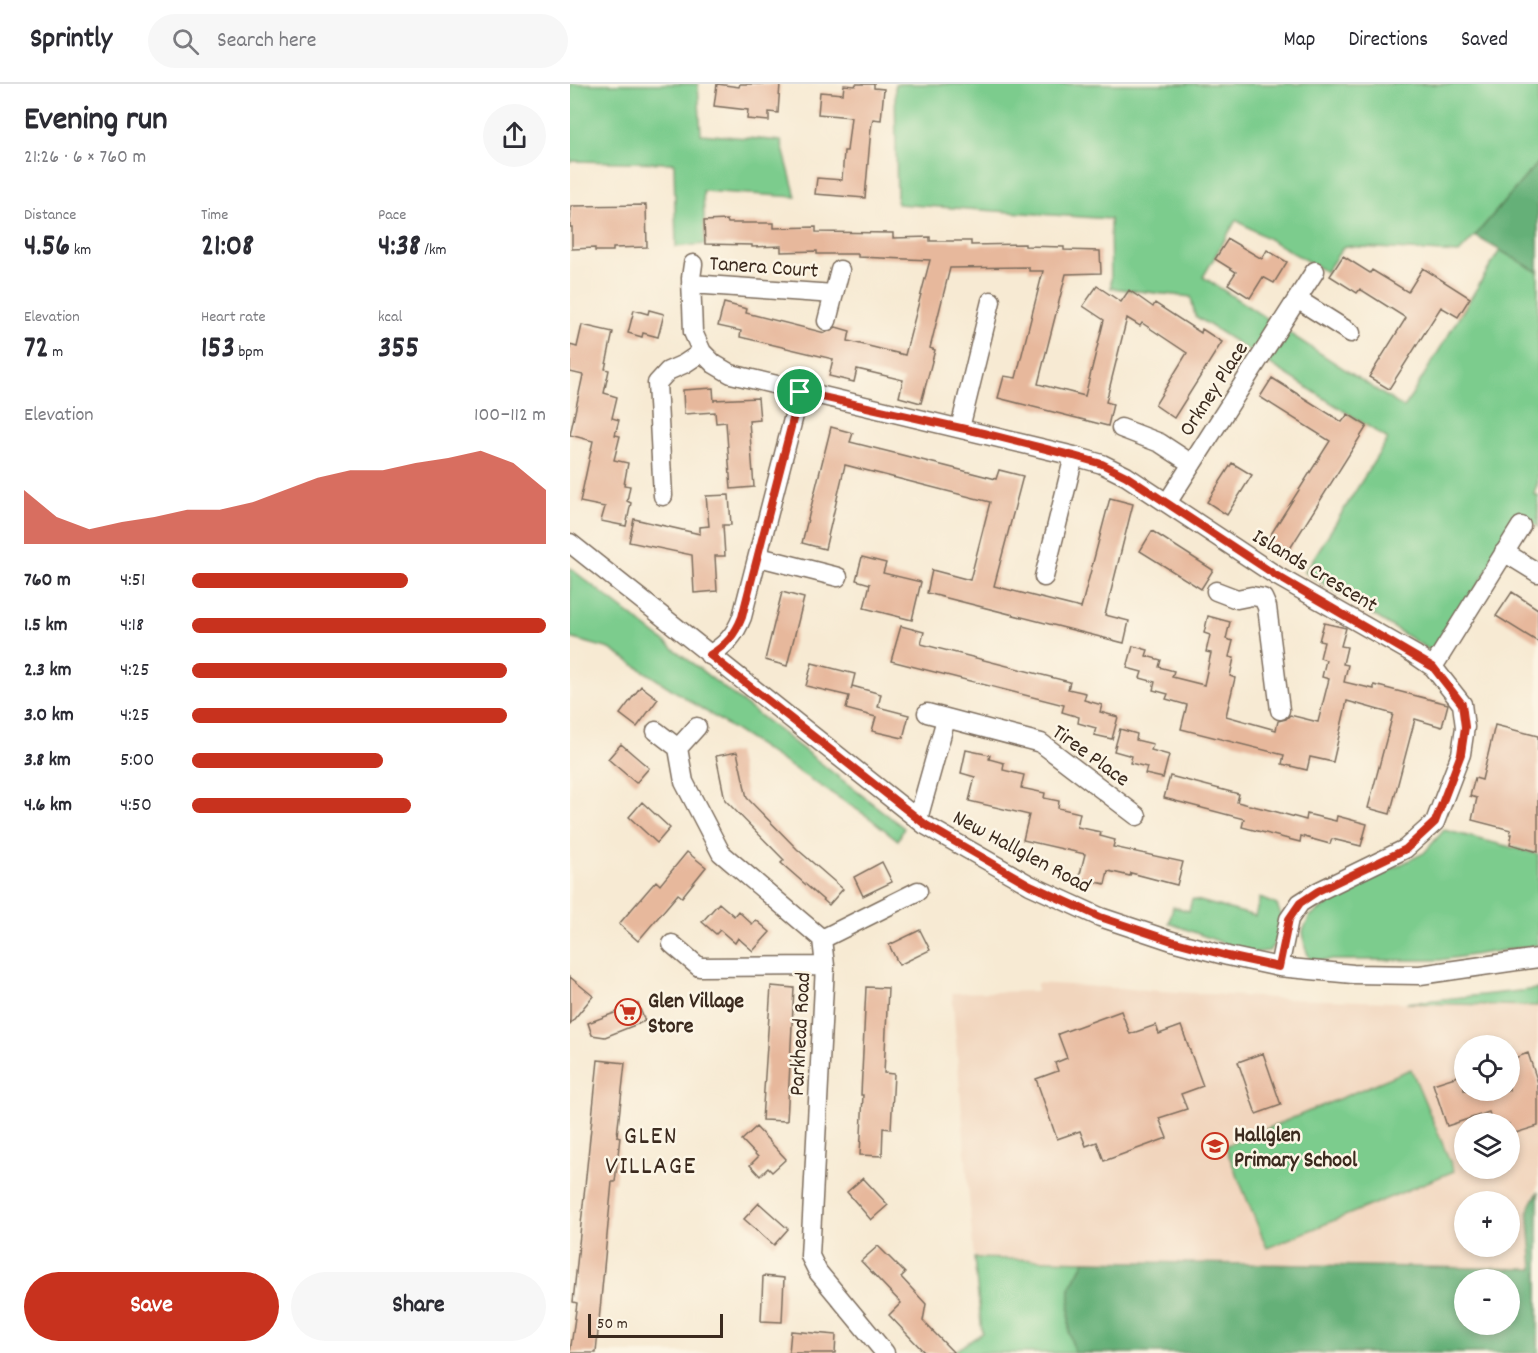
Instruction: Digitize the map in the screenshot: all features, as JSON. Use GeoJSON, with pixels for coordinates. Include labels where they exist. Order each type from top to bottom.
{"type":"FeatureCollection","features":[{"type":"Feature","properties":{"kind":"street"},"geometry":{"type":"LineString","coordinates":[[663,496],[657,383],[668,370],[684,364],[702,352],[693,332],[691,284],[693,264]]}},
{"type":"Feature","properties":{"kind":"street","name":"Tanera Court"},"geometry":{"type":"LineString","coordinates":[[827,321],[840,270]]}},
{"type":"Feature","properties":{"kind":"street","name":"Orkney Place"},"geometry":{"type":"LineString","coordinates":[[1167,503],[1315,271]]}},
{"type":"Feature","properties":{"kind":"street","name":"Tanera Court"},"geometry":{"type":"LineString","coordinates":[[691,284],[834,294]]}},
{"type":"Feature","properties":{"kind":"street"},"geometry":{"type":"LineString","coordinates":[[1297,299],[1351,333]]}},
{"type":"Feature","properties":{"kind":"street"},"geometry":{"type":"LineString","coordinates":[[960,428],[991,301]]}},
{"type":"Feature","properties":{"kind":"street","name":"Islands Crescent"},"geometry":{"type":"LineString","coordinates":[[702,352],[714,364],[731,374],[1102,464],[1126,476],[1277,576],[1433,667],[1462,704],[1465,727],[1461,754],[1435,822],[1406,849],[1318,891],[1300,903],[1289,919],[1279,967]]}},
{"type":"Feature","properties":{"kind":"street"},"geometry":{"type":"LineString","coordinates":[[710,655],[726,645],[736,632],[742,617],[800,392]]}},
{"type":"Feature","properties":{"kind":"street"},"geometry":{"type":"LineString","coordinates":[[1121,428],[1160,443],[1192,464]]}},
{"type":"Feature","properties":{"kind":"street"},"geometry":{"type":"LineString","coordinates":[[1044,577],[1074,456]]}},
{"type":"Feature","properties":{"kind":"street"},"geometry":{"type":"LineString","coordinates":[[1433,667],[1521,526]]}},
{"type":"Feature","properties":{"kind":"street","name":"New Hallglen Road"},"geometry":{"type":"LineString","coordinates":[[571,545],[918,819],[1030,885],[1100,917],[1172,941],[1228,956],[1279,967],[1353,974],[1420,975],[1538,957]]}},
{"type":"Feature","properties":{"kind":"street"},"geometry":{"type":"LineString","coordinates":[[1504,552],[1538,573]]}},
{"type":"Feature","properties":{"kind":"street"},"geometry":{"type":"LineString","coordinates":[[759,557],[838,577]]}},
{"type":"Feature","properties":{"kind":"street"},"geometry":{"type":"LineString","coordinates":[[1263,598],[1277,576]]}},
{"type":"Feature","properties":{"kind":"street"},"geometry":{"type":"LineString","coordinates":[[1216,591],[1237,599],[1252,596],[1263,598]]}},
{"type":"Feature","properties":{"kind":"street"},"geometry":{"type":"LineString","coordinates":[[1263,598],[1267,607],[1280,710]]}},
{"type":"Feature","properties":{"kind":"street","name":"Tiree Place"},"geometry":{"type":"LineString","coordinates":[[927,713],[1041,743],[1137,816]]}},
{"type":"Feature","properties":{"kind":"street"},"geometry":{"type":"LineString","coordinates":[[918,819],[946,719]]}},
{"type":"Feature","properties":{"kind":"street"},"geometry":{"type":"LineString","coordinates":[[678,748],[697,727]]}},
{"type":"Feature","properties":{"kind":"street"},"geometry":{"type":"LineString","coordinates":[[656,731],[678,748],[684,782],[721,853],[822,939],[918,891]]}},
{"type":"Feature","properties":{"kind":"street","name":"Parkhead Road"},"geometry":{"type":"LineString","coordinates":[[822,939],[825,966],[810,1256],[818,1272],[885,1353]]}},
{"type":"Feature","properties":{"kind":"street"},"geometry":{"type":"LineString","coordinates":[[672,944],[699,966],[825,966]]}},
{"type":"Feature","properties":{"kind":"shaded area","name":"Hallglen Primary School"},"geometry":{"type":"Polygon","coordinates":[[[1037,983],[1288,999],[1538,1006],[1538,1184],[1528,1211],[1534,1269],[974,1258],[952,993],[1037,991],[1037,983]]]}},
{"type":"Feature","properties":{"kind":"green space"},"geometry":{"type":"Polygon","coordinates":[[[570,84],[698,84],[701,134],[781,141],[796,197],[703,191],[705,244],[676,247],[674,163],[570,162],[570,84]]]}},
{"type":"Feature","properties":{"kind":"green space"},"geometry":{"type":"Polygon","coordinates":[[[895,84],[1538,84],[1538,162],[1459,253],[1344,246],[1326,272],[1236,220],[1203,277],[1404,408],[1500,250],[1538,272],[1538,482],[1534,494],[1538,496],[1538,527],[1522,514],[1439,648],[1429,650],[1305,572],[1388,439],[1195,316],[1191,297],[1111,288],[1110,219],[897,204],[895,84]]]}},
{"type":"Feature","properties":{"kind":"green space"},"geometry":{"type":"Polygon","coordinates":[[[1538,162],[1538,272],[1475,236],[1538,162]]]}},
{"type":"Feature","properties":{"kind":"green space"},"geometry":{"type":"Polygon","coordinates":[[[570,568],[904,828],[898,840],[867,816],[610,649],[570,638],[570,568]]]}},
{"type":"Feature","properties":{"kind":"green space"},"geometry":{"type":"Polygon","coordinates":[[[1444,830],[1538,854],[1538,945],[1440,960],[1310,960],[1305,947],[1303,931],[1310,916],[1356,887],[1424,853],[1444,830]]]}},
{"type":"Feature","properties":{"kind":"green space"},"geometry":{"type":"Polygon","coordinates":[[[1260,898],[1277,905],[1282,919],[1282,930],[1269,951],[1250,953],[1169,923],[1173,907],[1189,911],[1192,899],[1255,916],[1260,898]]]}},
{"type":"Feature","properties":{"kind":"green space"},"geometry":{"type":"Polygon","coordinates":[[[1538,989],[1538,1006],[1406,1003],[1538,989]]]}},
{"type":"Feature","properties":{"kind":"green space"},"geometry":{"type":"Polygon","coordinates":[[[1411,1069],[1454,1171],[1267,1248],[1225,1146],[1411,1069]]]}},
{"type":"Feature","properties":{"kind":"green space"},"geometry":{"type":"Polygon","coordinates":[[[1538,1191],[1538,1353],[1075,1353],[1069,1333],[1070,1289],[1085,1261],[1533,1269],[1528,1210],[1538,1191]]]}},
{"type":"Feature","properties":{"kind":"green space"},"geometry":{"type":"Polygon","coordinates":[[[974,1258],[1085,1261],[1070,1289],[1069,1333],[1075,1353],[952,1353],[982,1333],[974,1258]]]}},
{"type":"Feature","properties":{"kind":"building"},"geometry":{"type":"Polygon","coordinates":[[[717,84],[739,87],[740,84],[780,84],[778,113],[769,112],[769,121],[747,119],[748,110],[714,106],[717,84]]]}},
{"type":"Feature","properties":{"kind":"building"},"geometry":{"type":"Polygon","coordinates":[[[856,84],[874,84],[874,88],[884,89],[881,120],[873,119],[871,128],[865,198],[815,194],[817,178],[842,180],[844,151],[847,151],[851,117],[818,114],[820,92],[843,94],[844,85],[855,86],[856,84]]]}},
{"type":"Feature","properties":{"kind":"building"},"geometry":{"type":"Polygon","coordinates":[[[646,205],[647,247],[613,248],[613,251],[595,251],[595,248],[572,249],[571,206],[646,205]]]}},
{"type":"Feature","properties":{"kind":"building"},"geometry":{"type":"Polygon","coordinates":[[[727,220],[728,223],[774,223],[774,228],[816,227],[816,232],[893,233],[893,238],[930,237],[930,241],[971,241],[971,245],[1025,244],[1025,246],[1064,247],[1064,250],[1100,251],[1101,273],[1066,274],[1038,384],[1085,396],[1104,320],[1083,306],[1097,286],[1121,302],[1129,290],[1153,307],[1155,303],[1201,333],[1202,329],[1222,342],[1174,418],[1155,405],[1187,353],[1142,323],[1140,326],[1127,318],[1106,402],[1113,404],[1108,426],[998,398],[1004,376],[1016,378],[1043,271],[1029,271],[1029,267],[950,268],[930,348],[935,350],[921,403],[899,397],[903,380],[857,369],[854,382],[829,376],[833,359],[740,337],[741,331],[718,326],[724,303],[747,309],[746,313],[825,333],[836,327],[850,331],[848,341],[905,355],[930,260],[858,257],[858,254],[817,254],[817,251],[781,252],[781,246],[705,244],[704,221],[727,220]]]}},
{"type":"Feature","properties":{"kind":"building"},"geometry":{"type":"Polygon","coordinates":[[[1228,239],[1262,259],[1267,250],[1287,262],[1274,283],[1263,277],[1250,298],[1228,284],[1236,272],[1215,259],[1228,239]]]}},
{"type":"Feature","properties":{"kind":"building"},"geometry":{"type":"Polygon","coordinates":[[[1343,256],[1370,273],[1372,270],[1408,292],[1423,268],[1470,298],[1458,317],[1441,307],[1389,389],[1369,377],[1406,318],[1360,289],[1357,293],[1330,276],[1343,256]]]}},
{"type":"Feature","properties":{"kind":"building"},"geometry":{"type":"Polygon","coordinates":[[[634,310],[648,314],[649,310],[664,314],[658,337],[643,333],[642,337],[628,333],[634,310]]]}},
{"type":"Feature","properties":{"kind":"building"},"geometry":{"type":"Polygon","coordinates":[[[582,325],[613,332],[605,369],[609,370],[604,393],[617,397],[612,418],[619,420],[615,435],[620,436],[614,460],[628,463],[624,485],[630,486],[627,501],[631,503],[626,526],[601,521],[605,507],[580,502],[593,441],[570,435],[583,375],[570,372],[570,345],[577,347],[582,325]]]}},
{"type":"Feature","properties":{"kind":"building"},"geometry":{"type":"Polygon","coordinates":[[[1272,378],[1342,422],[1348,414],[1367,426],[1286,555],[1266,542],[1330,441],[1260,397],[1272,378]]]}},
{"type":"Feature","properties":{"kind":"building"},"geometry":{"type":"Polygon","coordinates":[[[713,388],[714,402],[714,400],[758,398],[760,420],[749,421],[754,487],[731,489],[726,422],[716,423],[715,412],[684,414],[683,390],[713,388]]]}},
{"type":"Feature","properties":{"kind":"building"},"geometry":{"type":"Polygon","coordinates":[[[831,427],[853,433],[850,442],[996,479],[999,470],[1023,476],[994,586],[1041,598],[1081,608],[1110,498],[1133,504],[1105,615],[1129,621],[1124,643],[927,593],[932,570],[970,580],[990,502],[845,465],[825,549],[802,543],[831,427]]]}},
{"type":"Feature","properties":{"kind":"building"},"geometry":{"type":"Polygon","coordinates":[[[1232,463],[1252,475],[1227,515],[1207,502],[1232,463]]]}},
{"type":"Feature","properties":{"kind":"building"},"geometry":{"type":"Polygon","coordinates":[[[729,495],[731,525],[723,525],[725,556],[715,556],[717,591],[694,593],[692,555],[629,542],[634,519],[700,534],[700,527],[709,526],[706,496],[729,495]]]}},
{"type":"Feature","properties":{"kind":"building"},"geometry":{"type":"Polygon","coordinates":[[[1152,531],[1213,570],[1201,589],[1140,551],[1152,531]]]}},
{"type":"Feature","properties":{"kind":"building"},"geometry":{"type":"Polygon","coordinates":[[[862,557],[886,563],[883,573],[921,582],[912,620],[864,608],[870,584],[856,580],[862,557]]]}},
{"type":"Feature","properties":{"kind":"building"},"geometry":{"type":"Polygon","coordinates":[[[782,592],[804,598],[787,666],[765,660],[782,592]]]}},
{"type":"Feature","properties":{"kind":"building"},"geometry":{"type":"Polygon","coordinates":[[[1512,592],[1538,609],[1538,642],[1496,616],[1512,592]]]}},
{"type":"Feature","properties":{"kind":"building"},"geometry":{"type":"Polygon","coordinates":[[[1208,616],[1230,622],[1226,639],[1233,641],[1229,657],[1234,658],[1230,676],[1235,678],[1226,716],[1276,730],[1278,721],[1290,715],[1318,722],[1329,679],[1322,677],[1326,660],[1320,658],[1324,642],[1319,641],[1324,623],[1346,628],[1341,646],[1347,647],[1343,664],[1348,665],[1344,682],[1374,689],[1374,685],[1448,704],[1442,727],[1415,719],[1390,814],[1368,808],[1393,714],[1347,701],[1333,762],[1310,757],[1307,770],[1282,764],[1284,755],[1181,729],[1187,705],[1166,699],[1168,694],[1153,690],[1155,682],[1140,678],[1142,672],[1127,668],[1133,646],[1148,650],[1146,656],[1161,660],[1159,667],[1174,671],[1172,677],[1204,685],[1211,653],[1206,652],[1210,635],[1204,633],[1208,616]]]}},
{"type":"Feature","properties":{"kind":"building"},"geometry":{"type":"Polygon","coordinates":[[[901,626],[924,632],[921,644],[1070,682],[1068,689],[1086,693],[1084,700],[1102,705],[1100,712],[1118,717],[1112,739],[1094,735],[1096,728],[1078,723],[1079,717],[1062,712],[1064,705],[891,661],[901,626]]]}},
{"type":"Feature","properties":{"kind":"building"},"geometry":{"type":"Polygon","coordinates":[[[812,663],[855,674],[852,686],[881,694],[878,707],[909,715],[903,738],[872,731],[876,717],[846,709],[849,696],[806,686],[812,663]]]}},
{"type":"Feature","properties":{"kind":"building"},"geometry":{"type":"Polygon","coordinates":[[[641,686],[658,699],[637,727],[620,714],[641,686]]]}},
{"type":"Feature","properties":{"kind":"building"},"geometry":{"type":"Polygon","coordinates":[[[1495,725],[1538,736],[1538,852],[1510,844],[1511,830],[1472,820],[1477,798],[1470,796],[1475,778],[1482,780],[1495,725]]]}},
{"type":"Feature","properties":{"kind":"building"},"geometry":{"type":"Polygon","coordinates":[[[1120,729],[1137,734],[1136,740],[1153,744],[1151,750],[1169,755],[1163,778],[1145,774],[1147,767],[1130,763],[1132,756],[1114,751],[1120,729]]]}},
{"type":"Feature","properties":{"kind":"building"},"geometry":{"type":"Polygon","coordinates":[[[621,744],[649,768],[636,783],[608,759],[621,744]]]}},
{"type":"Feature","properties":{"kind":"building"},"geometry":{"type":"Polygon","coordinates":[[[966,750],[990,755],[989,759],[1004,763],[1003,770],[1024,775],[1021,788],[1045,793],[1044,798],[1059,801],[1058,808],[1080,813],[1077,827],[1101,832],[1100,836],[1115,840],[1113,847],[1183,862],[1177,885],[1131,873],[1130,876],[1108,871],[1105,884],[1079,878],[1085,854],[1023,840],[1029,815],[969,801],[975,777],[961,773],[966,750]]]}},
{"type":"Feature","properties":{"kind":"building"},"geometry":{"type":"Polygon","coordinates":[[[737,752],[747,798],[797,849],[843,889],[829,905],[781,863],[784,860],[725,800],[716,756],[737,752]]]}},
{"type":"Feature","properties":{"kind":"building"},"geometry":{"type":"Polygon","coordinates":[[[1170,776],[1239,794],[1237,802],[1306,820],[1307,814],[1336,821],[1337,816],[1367,824],[1361,846],[1332,839],[1330,844],[1301,836],[1300,842],[1242,827],[1244,819],[1164,798],[1170,776]]]}},
{"type":"Feature","properties":{"kind":"building"},"geometry":{"type":"Polygon","coordinates":[[[642,802],[670,828],[657,843],[629,817],[642,802]]]}},
{"type":"Feature","properties":{"kind":"building"},"geometry":{"type":"Polygon","coordinates":[[[687,852],[706,867],[682,897],[678,894],[638,941],[619,924],[656,881],[660,885],[687,852]]]}},
{"type":"Feature","properties":{"kind":"building"},"geometry":{"type":"Polygon","coordinates":[[[882,862],[892,882],[863,896],[854,877],[882,862]]]}},
{"type":"Feature","properties":{"kind":"building"},"geometry":{"type":"Polygon","coordinates":[[[719,903],[734,916],[738,911],[752,924],[756,920],[770,932],[753,951],[738,938],[735,943],[720,930],[716,934],[702,922],[719,903]]]}},
{"type":"Feature","properties":{"kind":"building"},"geometry":{"type":"Polygon","coordinates":[[[920,930],[930,950],[899,965],[889,945],[920,930]]]}},
{"type":"Feature","properties":{"kind":"building"},"geometry":{"type":"Polygon","coordinates":[[[570,977],[593,996],[570,1024],[570,977]]]}},
{"type":"Feature","properties":{"kind":"building"},"geometry":{"type":"Polygon","coordinates":[[[771,986],[794,988],[787,1121],[762,1120],[771,986]]]}},
{"type":"Feature","properties":{"kind":"building"},"geometry":{"type":"Polygon","coordinates":[[[866,987],[888,988],[884,1073],[894,1074],[891,1129],[883,1128],[882,1156],[860,1155],[866,987]]]}},
{"type":"Feature","properties":{"kind":"building","name":"Glen Village Store"},"geometry":{"type":"Polygon","coordinates":[[[638,1004],[645,1021],[605,1037],[592,1035],[588,1023],[638,1004]]]}},
{"type":"Feature","properties":{"kind":"building"},"geometry":{"type":"Polygon","coordinates":[[[1121,1011],[1130,1034],[1156,1025],[1159,1034],[1181,1026],[1203,1086],[1181,1094],[1187,1109],[1159,1118],[1167,1138],[1104,1161],[1097,1142],[1086,1146],[1080,1131],[1057,1139],[1036,1079],[1058,1071],[1055,1063],[1067,1058],[1058,1034],[1121,1011]]]}},
{"type":"Feature","properties":{"kind":"building"},"geometry":{"type":"Polygon","coordinates":[[[1263,1053],[1281,1105],[1256,1114],[1238,1062],[1263,1053]]]}},
{"type":"Feature","properties":{"kind":"building"},"geometry":{"type":"Polygon","coordinates":[[[1528,1053],[1538,1083],[1538,1126],[1520,1132],[1520,1113],[1489,1112],[1454,1113],[1454,1124],[1447,1126],[1433,1084],[1454,1077],[1454,1101],[1520,1101],[1520,1056],[1528,1053]]]}},
{"type":"Feature","properties":{"kind":"building"},"geometry":{"type":"Polygon","coordinates":[[[598,1060],[625,1063],[617,1136],[620,1137],[615,1182],[612,1182],[596,1353],[570,1353],[577,1303],[573,1302],[598,1060]]]}},
{"type":"Feature","properties":{"kind":"building"},"geometry":{"type":"Polygon","coordinates":[[[756,1127],[786,1159],[772,1172],[768,1168],[760,1176],[750,1165],[758,1157],[742,1140],[756,1127]]]}},
{"type":"Feature","properties":{"kind":"building"},"geometry":{"type":"Polygon","coordinates":[[[863,1178],[888,1205],[871,1220],[847,1192],[863,1178]]]}},
{"type":"Feature","properties":{"kind":"building"},"geometry":{"type":"Polygon","coordinates":[[[759,1203],[788,1229],[774,1245],[744,1219],[759,1203]]]}},
{"type":"Feature","properties":{"kind":"building"},"geometry":{"type":"Polygon","coordinates":[[[878,1246],[905,1273],[901,1277],[926,1304],[923,1321],[954,1353],[925,1353],[889,1315],[901,1303],[861,1261],[878,1246]]]}},
{"type":"Feature","properties":{"kind":"building"},"geometry":{"type":"Polygon","coordinates":[[[763,1276],[784,1278],[782,1322],[761,1321],[763,1276]]]}},
{"type":"Feature","properties":{"kind":"building"},"geometry":{"type":"Polygon","coordinates":[[[791,1331],[836,1335],[835,1353],[789,1353],[791,1331]]]}},
{"type":"Feature","properties":{"kind":"place","name":"Glen Village Store"},"geometry":{"type":"Point","coordinates":[628,1012]}},
{"type":"Feature","properties":{"kind":"place","name":"Hallglen Primary School"},"geometry":{"type":"Point","coordinates":[1215,1146]}},
{"type":"Feature","properties":{"kind":"district","name":"GLEN VILLAGE"},"geometry":{"type":"Point","coordinates":[651,1149]}},
{"type":"Feature","properties":{"kind":"route"},"geometry":{"type":"LineString","coordinates":[[800,392],[983,433],[1102,464],[1126,476],[1277,576],[1414,654],[1433,667],[1462,704],[1465,727],[1461,754],[1435,822],[1406,849],[1318,891],[1300,903],[1289,919],[1279,967],[1172,941],[1100,917],[1030,885],[926,825],[710,655],[726,645],[736,632],[742,617],[800,392]]}}]}
